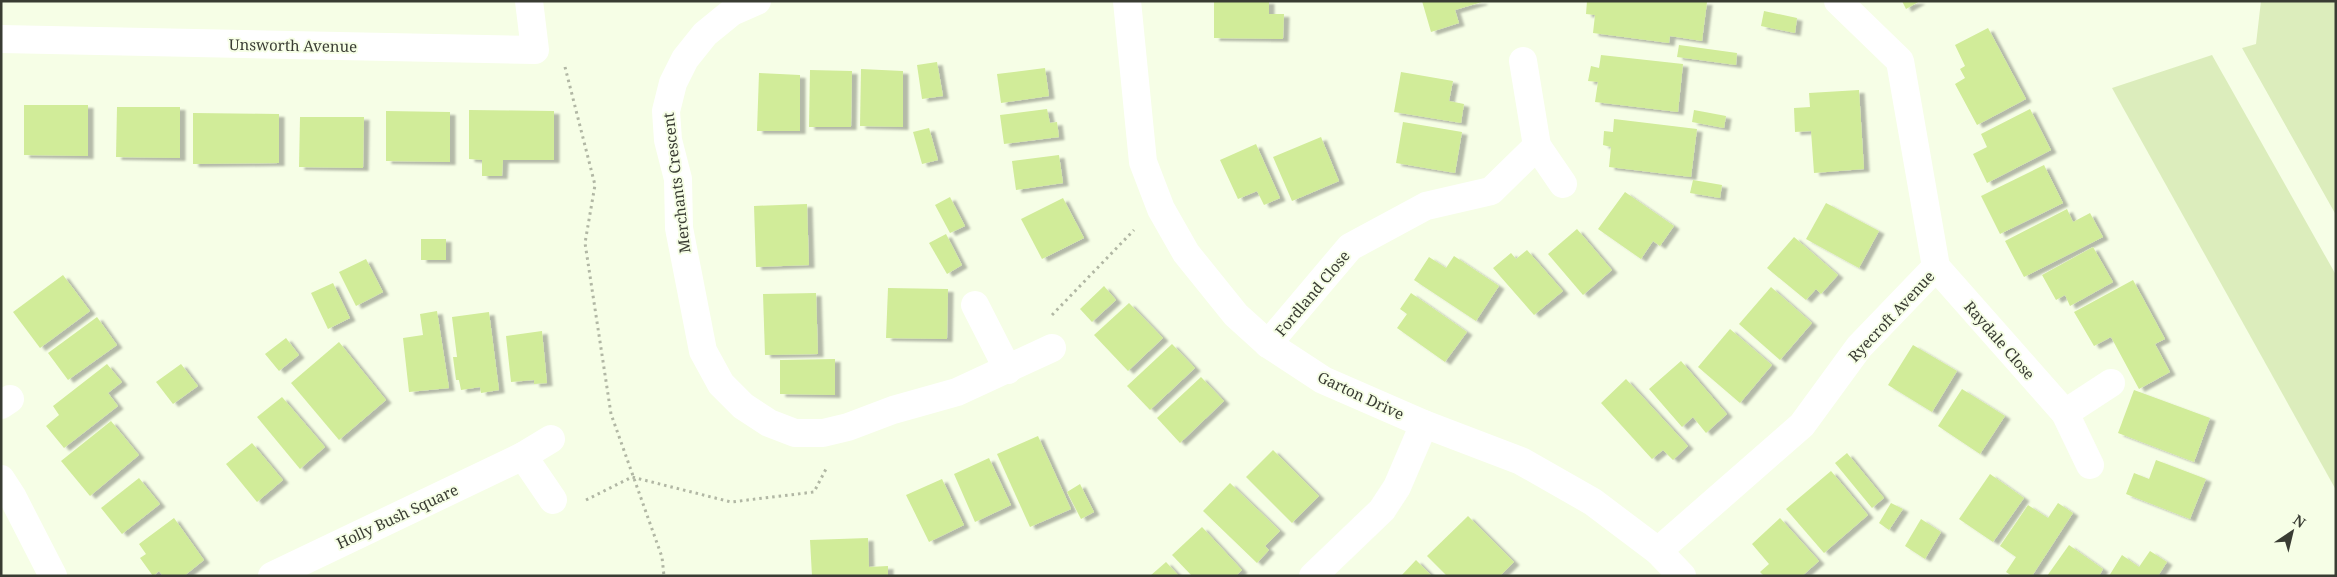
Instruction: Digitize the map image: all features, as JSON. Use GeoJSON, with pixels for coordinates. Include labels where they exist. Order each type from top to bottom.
{"type":"FeatureCollection","features":[{"type":"Feature","properties":{"kind":"street","name":"Unsworth Avenue"},"geometry":{"type":"LineString","coordinates":[[1,40],[535,50],[529,1]]}},
{"type":"Feature","properties":{"kind":"street","name":"Merchants Crescent"},"geometry":{"type":"LineString","coordinates":[[757,1],[732,12],[706,34],[685,59],[672,83],[666,111],[668,140],[678,179],[679,228],[703,352],[722,384],[742,406],[769,423],[795,433],[823,434],[893,410],[957,392],[1052,348]]}},
{"type":"Feature","properties":{"kind":"street","name":"Garton Drive"},"geometry":{"type":"LineString","coordinates":[[1127,1],[1143,162],[1161,209],[1186,253],[1210,286],[1236,315],[1268,344],[1323,380],[1424,424],[1521,462],[1593,502],[1658,550],[1682,576]]}},
{"type":"Feature","properties":{"kind":"street","name":"Ryecroft Avenue"},"geometry":{"type":"LineString","coordinates":[[1658,550],[1802,425],[1859,347],[1936,267],[1900,61],[1838,1]]}},
{"type":"Feature","properties":{"kind":"street"},"geometry":{"type":"LineString","coordinates":[[1523,61],[1537,146],[1564,184]]}},
{"type":"Feature","properties":{"kind":"street","name":"Fordland Close"},"geometry":{"type":"LineString","coordinates":[[1268,344],[1350,247],[1426,206],[1491,191],[1537,146]]}},
{"type":"Feature","properties":{"kind":"street","name":"Raydale Close"},"geometry":{"type":"LineString","coordinates":[[1936,267],[2065,413],[2090,465]]}},
{"type":"Feature","properties":{"kind":"street"},"geometry":{"type":"LineString","coordinates":[[975,305],[1008,370]]}},
{"type":"Feature","properties":{"kind":"street"},"geometry":{"type":"LineString","coordinates":[[2065,413],[2111,383]]}},
{"type":"Feature","properties":{"kind":"street"},"geometry":{"type":"LineString","coordinates":[[1313,576],[1382,510],[1397,487],[1424,424]]}},
{"type":"Feature","properties":{"kind":"street","name":"Holly Bush Square"},"geometry":{"type":"LineString","coordinates":[[272,576],[522,456],[551,439]]}},
{"type":"Feature","properties":{"kind":"street"},"geometry":{"type":"LineString","coordinates":[[522,456],[553,500]]}},
{"type":"Feature","properties":{"kind":"street"},"geometry":{"type":"LineString","coordinates":[[1,479],[12,496],[53,576]]}},
{"type":"Feature","properties":{"kind":"path"},"geometry":{"type":"LineString","coordinates":[[563,59],[595,185],[585,243],[611,414],[662,557],[664,576]]}},
{"type":"Feature","properties":{"kind":"path"},"geometry":{"type":"LineString","coordinates":[[1052,348],[1047,319],[1126,236],[1161,209]]}},
{"type":"Feature","properties":{"kind":"path"},"geometry":{"type":"LineString","coordinates":[[553,500],[590,500],[632,477],[731,502],[814,492],[848,427]]}},
{"type":"Feature","properties":{"kind":"green space"},"geometry":{"type":"Polygon","coordinates":[[[2261,1],[2336,1],[2336,215],[2242,48],[2256,44],[2261,1]]]}},
{"type":"Feature","properties":{"kind":"green space"},"geometry":{"type":"Polygon","coordinates":[[[2212,55],[2336,275],[2336,490],[2112,88],[2212,55]]]}},
{"type":"Feature","properties":{"kind":"building"},"geometry":{"type":"Polygon","coordinates":[[[1214,1],[1269,1],[1269,14],[1284,14],[1283,39],[1214,38],[1214,1]]]}},
{"type":"Feature","properties":{"kind":"building"},"geometry":{"type":"Polygon","coordinates":[[[1422,1],[1482,2],[1455,10],[1459,23],[1431,32],[1422,1]]]}},
{"type":"Feature","properties":{"kind":"building"},"geometry":{"type":"Polygon","coordinates":[[[1587,1],[1707,2],[1702,41],[1670,36],[1669,43],[1593,33],[1595,15],[1586,14],[1587,1]]]}},
{"type":"Feature","properties":{"kind":"building"},"geometry":{"type":"Polygon","coordinates":[[[1902,1],[1920,1],[1906,9],[1902,1]]]}},
{"type":"Feature","properties":{"kind":"building"},"geometry":{"type":"Polygon","coordinates":[[[1764,11],[1797,18],[1795,33],[1761,26],[1764,11]]]}},
{"type":"Feature","properties":{"kind":"building"},"geometry":{"type":"Polygon","coordinates":[[[1988,28],[2026,99],[1977,125],[1955,84],[1965,78],[1960,69],[1965,66],[1955,45],[1988,28]]]}},
{"type":"Feature","properties":{"kind":"building"},"geometry":{"type":"Polygon","coordinates":[[[1679,45],[1737,53],[1736,65],[1677,57],[1679,45]]]}},
{"type":"Feature","properties":{"kind":"building"},"geometry":{"type":"Polygon","coordinates":[[[1601,55],[1683,64],[1678,112],[1595,102],[1598,82],[1588,81],[1591,66],[1599,68],[1601,55]]]}},
{"type":"Feature","properties":{"kind":"building"},"geometry":{"type":"Polygon","coordinates":[[[937,62],[943,96],[922,99],[917,65],[937,62]]]}},
{"type":"Feature","properties":{"kind":"building"},"geometry":{"type":"Polygon","coordinates":[[[1045,68],[1049,96],[1001,103],[997,74],[1045,68]]]}},
{"type":"Feature","properties":{"kind":"building"},"geometry":{"type":"Polygon","coordinates":[[[861,69],[903,71],[903,127],[860,126],[861,69]]]}},
{"type":"Feature","properties":{"kind":"building"},"geometry":{"type":"Polygon","coordinates":[[[810,70],[852,71],[851,127],[809,127],[810,70]]]}},
{"type":"Feature","properties":{"kind":"building"},"geometry":{"type":"Polygon","coordinates":[[[1401,72],[1453,81],[1449,101],[1464,104],[1461,123],[1394,112],[1401,72]]]}},
{"type":"Feature","properties":{"kind":"building"},"geometry":{"type":"Polygon","coordinates":[[[759,73],[800,75],[800,131],[757,131],[759,73]]]}},
{"type":"Feature","properties":{"kind":"building"},"geometry":{"type":"Polygon","coordinates":[[[1859,90],[1864,169],[1814,173],[1811,131],[1795,132],[1794,108],[1810,107],[1809,93],[1859,90]]]}},
{"type":"Feature","properties":{"kind":"building"},"geometry":{"type":"Polygon","coordinates":[[[24,105],[88,105],[88,156],[24,155],[24,105]]]}},
{"type":"Feature","properties":{"kind":"building"},"geometry":{"type":"Polygon","coordinates":[[[117,107],[180,107],[180,158],[116,157],[117,107]]]}},
{"type":"Feature","properties":{"kind":"building"},"geometry":{"type":"Polygon","coordinates":[[[1047,109],[1050,123],[1057,122],[1059,137],[1004,144],[1000,115],[1047,109]]]}},
{"type":"Feature","properties":{"kind":"building"},"geometry":{"type":"Polygon","coordinates":[[[2030,109],[2051,150],[1987,183],[1973,154],[1987,147],[1981,134],[2030,109]]]}},
{"type":"Feature","properties":{"kind":"building"},"geometry":{"type":"Polygon","coordinates":[[[469,110],[554,111],[554,160],[503,160],[502,176],[482,176],[482,160],[469,159],[469,110]]]}},
{"type":"Feature","properties":{"kind":"building"},"geometry":{"type":"Polygon","coordinates":[[[1694,110],[1726,116],[1724,128],[1692,122],[1694,110]]]}},
{"type":"Feature","properties":{"kind":"building"},"geometry":{"type":"Polygon","coordinates":[[[386,111],[450,112],[450,162],[386,161],[386,111]]]}},
{"type":"Feature","properties":{"kind":"building"},"geometry":{"type":"Polygon","coordinates":[[[193,113],[279,114],[279,163],[193,164],[193,113]]]}},
{"type":"Feature","properties":{"kind":"building"},"geometry":{"type":"Polygon","coordinates":[[[300,117],[364,117],[363,168],[299,167],[300,117]]]}},
{"type":"Feature","properties":{"kind":"building"},"geometry":{"type":"Polygon","coordinates":[[[1614,119],[1697,129],[1691,177],[1609,167],[1611,147],[1603,145],[1604,131],[1613,132],[1614,119]]]}},
{"type":"Feature","properties":{"kind":"building"},"geometry":{"type":"Polygon","coordinates":[[[1403,122],[1462,132],[1455,173],[1396,163],[1403,122]]]}},
{"type":"Feature","properties":{"kind":"building"},"geometry":{"type":"Polygon","coordinates":[[[929,128],[938,160],[922,164],[913,132],[929,128]]]}},
{"type":"Feature","properties":{"kind":"building"},"geometry":{"type":"Polygon","coordinates":[[[1321,137],[1339,181],[1292,201],[1273,157],[1321,137]]]}},
{"type":"Feature","properties":{"kind":"building"},"geometry":{"type":"Polygon","coordinates":[[[1256,144],[1280,198],[1264,205],[1257,191],[1238,199],[1220,160],[1256,144]]]}},
{"type":"Feature","properties":{"kind":"building"},"geometry":{"type":"Polygon","coordinates":[[[1059,155],[1063,183],[1016,190],[1012,161],[1059,155]]]}},
{"type":"Feature","properties":{"kind":"building"},"geometry":{"type":"Polygon","coordinates":[[[2044,165],[2063,203],[2000,234],[1981,196],[2044,165]]]}},
{"type":"Feature","properties":{"kind":"building"},"geometry":{"type":"Polygon","coordinates":[[[1693,180],[1722,185],[1720,198],[1690,193],[1693,180]]]}},
{"type":"Feature","properties":{"kind":"building"},"geometry":{"type":"Polygon","coordinates":[[[1625,192],[1674,226],[1660,246],[1653,241],[1641,259],[1598,229],[1625,192]]]}},
{"type":"Feature","properties":{"kind":"building"},"geometry":{"type":"Polygon","coordinates":[[[950,197],[965,226],[950,233],[935,205],[950,197]]]}},
{"type":"Feature","properties":{"kind":"building"},"geometry":{"type":"Polygon","coordinates":[[[1063,198],[1084,238],[1042,259],[1021,219],[1063,198]]]}},
{"type":"Feature","properties":{"kind":"building"},"geometry":{"type":"Polygon","coordinates":[[[1826,203],[1879,231],[1859,268],[1806,239],[1826,203]]]}},
{"type":"Feature","properties":{"kind":"building"},"geometry":{"type":"Polygon","coordinates":[[[807,204],[809,265],[756,267],[754,206],[807,204]]]}},
{"type":"Feature","properties":{"kind":"building"},"geometry":{"type":"Polygon","coordinates":[[[2067,209],[2073,222],[2090,213],[2103,237],[2024,277],[2005,241],[2067,209]]]}},
{"type":"Feature","properties":{"kind":"building"},"geometry":{"type":"Polygon","coordinates":[[[1577,229],[1612,270],[1583,295],[1548,254],[1577,229]]]}},
{"type":"Feature","properties":{"kind":"building"},"geometry":{"type":"Polygon","coordinates":[[[946,234],[962,265],[947,274],[929,243],[946,234]]]}},
{"type":"Feature","properties":{"kind":"building"},"geometry":{"type":"Polygon","coordinates":[[[1794,237],[1838,275],[1821,294],[1816,289],[1806,300],[1767,268],[1794,237]]]}},
{"type":"Feature","properties":{"kind":"building"},"geometry":{"type":"Polygon","coordinates":[[[421,239],[446,239],[446,260],[421,260],[421,239]]]}},
{"type":"Feature","properties":{"kind":"building"},"geometry":{"type":"Polygon","coordinates":[[[2093,247],[2113,282],[2070,306],[2065,295],[2056,300],[2042,275],[2093,247]]]}},
{"type":"Feature","properties":{"kind":"building"},"geometry":{"type":"Polygon","coordinates":[[[1527,250],[1563,291],[1534,315],[1493,268],[1511,253],[1516,259],[1527,250]]]}},
{"type":"Feature","properties":{"kind":"building"},"geometry":{"type":"Polygon","coordinates":[[[1454,256],[1499,286],[1476,321],[1414,280],[1429,257],[1446,268],[1454,256]]]}},
{"type":"Feature","properties":{"kind":"building"},"geometry":{"type":"Polygon","coordinates":[[[366,259],[383,292],[356,306],[339,272],[366,259]]]}},
{"type":"Feature","properties":{"kind":"building"},"geometry":{"type":"Polygon","coordinates":[[[63,275],[90,311],[40,348],[13,312],[63,275]]]}},
{"type":"Feature","properties":{"kind":"building"},"geometry":{"type":"Polygon","coordinates":[[[2133,280],[2165,339],[2155,344],[2170,372],[2139,389],[2111,337],[2094,346],[2074,312],[2133,280]]]}},
{"type":"Feature","properties":{"kind":"building"},"geometry":{"type":"Polygon","coordinates":[[[333,283],[350,318],[328,329],[311,293],[333,283]]]}},
{"type":"Feature","properties":{"kind":"building"},"geometry":{"type":"Polygon","coordinates":[[[1104,286],[1116,300],[1092,322],[1080,309],[1104,286]]]}},
{"type":"Feature","properties":{"kind":"building"},"geometry":{"type":"Polygon","coordinates":[[[1771,287],[1812,323],[1780,360],[1739,324],[1771,287]]]}},
{"type":"Feature","properties":{"kind":"building"},"geometry":{"type":"Polygon","coordinates":[[[888,288],[948,289],[947,339],[886,338],[888,288]]]}},
{"type":"Feature","properties":{"kind":"building"},"geometry":{"type":"Polygon","coordinates":[[[816,293],[818,354],[765,355],[763,294],[816,293]]]}},
{"type":"Feature","properties":{"kind":"building"},"geometry":{"type":"Polygon","coordinates":[[[1411,293],[1467,332],[1445,362],[1397,328],[1407,314],[1400,309],[1411,293]]]}},
{"type":"Feature","properties":{"kind":"building"},"geometry":{"type":"Polygon","coordinates":[[[1129,303],[1163,338],[1128,371],[1094,335],[1129,303]]]}},
{"type":"Feature","properties":{"kind":"building"},"geometry":{"type":"Polygon","coordinates":[[[437,311],[449,388],[409,392],[403,338],[423,335],[420,314],[437,311]]]}},
{"type":"Feature","properties":{"kind":"building"},"geometry":{"type":"Polygon","coordinates":[[[489,312],[499,390],[481,393],[480,387],[461,390],[459,380],[456,380],[453,357],[457,357],[452,317],[489,312]]]}},
{"type":"Feature","properties":{"kind":"building"},"geometry":{"type":"Polygon","coordinates":[[[97,317],[117,345],[68,380],[48,353],[97,317]]]}},
{"type":"Feature","properties":{"kind":"building"},"geometry":{"type":"Polygon","coordinates":[[[1730,329],[1772,365],[1740,403],[1698,367],[1730,329]]]}},
{"type":"Feature","properties":{"kind":"building"},"geometry":{"type":"Polygon","coordinates":[[[542,331],[547,383],[534,384],[534,380],[511,382],[506,336],[542,331]]]}},
{"type":"Feature","properties":{"kind":"building"},"geometry":{"type":"Polygon","coordinates":[[[286,338],[299,355],[279,371],[265,354],[286,338]]]}},
{"type":"Feature","properties":{"kind":"building"},"geometry":{"type":"Polygon","coordinates":[[[339,342],[386,400],[339,440],[291,383],[339,342]]]}},
{"type":"Feature","properties":{"kind":"building"},"geometry":{"type":"Polygon","coordinates":[[[1172,344],[1195,368],[1150,410],[1127,386],[1172,344]]]}},
{"type":"Feature","properties":{"kind":"building"},"geometry":{"type":"Polygon","coordinates":[[[1913,345],[1957,371],[1932,412],[1888,385],[1913,345]]]}},
{"type":"Feature","properties":{"kind":"building"},"geometry":{"type":"Polygon","coordinates":[[[835,359],[835,395],[780,394],[780,360],[835,359]]]}},
{"type":"Feature","properties":{"kind":"building"},"geometry":{"type":"Polygon","coordinates":[[[1681,361],[1727,414],[1706,433],[1693,417],[1682,427],[1649,389],[1681,361]]]}},
{"type":"Feature","properties":{"kind":"building"},"geometry":{"type":"Polygon","coordinates":[[[107,364],[122,382],[108,393],[118,406],[64,448],[46,426],[59,415],[53,406],[107,364]]]}},
{"type":"Feature","properties":{"kind":"building"},"geometry":{"type":"Polygon","coordinates":[[[181,364],[198,386],[173,404],[156,382],[181,364]]]}},
{"type":"Feature","properties":{"kind":"building"},"geometry":{"type":"Polygon","coordinates":[[[1201,377],[1224,401],[1180,443],[1157,418],[1201,377]]]}},
{"type":"Feature","properties":{"kind":"building"},"geometry":{"type":"Polygon","coordinates":[[[1626,379],[1688,446],[1673,460],[1663,450],[1652,459],[1601,403],[1626,379]]]}},
{"type":"Feature","properties":{"kind":"building"},"geometry":{"type":"Polygon","coordinates":[[[1962,389],[2005,416],[1980,454],[1938,426],[1962,389]]]}},
{"type":"Feature","properties":{"kind":"building"},"geometry":{"type":"Polygon","coordinates":[[[2134,390],[2210,418],[2194,462],[2118,433],[2134,390]]]}},
{"type":"Feature","properties":{"kind":"building"},"geometry":{"type":"Polygon","coordinates":[[[282,397],[325,447],[300,469],[257,417],[282,397]]]}},
{"type":"Feature","properties":{"kind":"building"},"geometry":{"type":"Polygon","coordinates":[[[111,421],[139,455],[90,496],[61,461],[111,421]]]}},
{"type":"Feature","properties":{"kind":"building"},"geometry":{"type":"Polygon","coordinates":[[[1038,436],[1071,509],[1030,527],[997,454],[1038,436]]]}},
{"type":"Feature","properties":{"kind":"building"},"geometry":{"type":"Polygon","coordinates":[[[252,443],[283,480],[257,502],[226,464],[252,443]]]}},
{"type":"Feature","properties":{"kind":"building"},"geometry":{"type":"Polygon","coordinates":[[[1273,450],[1319,496],[1292,523],[1246,477],[1273,450]]]}},
{"type":"Feature","properties":{"kind":"building"},"geometry":{"type":"Polygon","coordinates":[[[1847,453],[1884,498],[1872,508],[1835,463],[1847,453]]]}},
{"type":"Feature","properties":{"kind":"building"},"geometry":{"type":"Polygon","coordinates":[[[989,458],[1011,505],[975,522],[954,474],[989,458]]]}},
{"type":"Feature","properties":{"kind":"building"},"geometry":{"type":"Polygon","coordinates":[[[2156,460],[2206,479],[2190,519],[2126,494],[2134,473],[2149,479],[2156,460]]]}},
{"type":"Feature","properties":{"kind":"building"},"geometry":{"type":"Polygon","coordinates":[[[1831,471],[1868,515],[1824,553],[1786,509],[1831,471]]]}},
{"type":"Feature","properties":{"kind":"building"},"geometry":{"type":"Polygon","coordinates":[[[1990,474],[2024,498],[1993,542],[1959,519],[1990,474]]]}},
{"type":"Feature","properties":{"kind":"building"},"geometry":{"type":"Polygon","coordinates":[[[139,478],[160,504],[122,534],[101,508],[139,478]]]}},
{"type":"Feature","properties":{"kind":"building"},"geometry":{"type":"Polygon","coordinates":[[[942,479],[964,525],[929,542],[906,495],[942,479]]]}},
{"type":"Feature","properties":{"kind":"building"},"geometry":{"type":"Polygon","coordinates":[[[1230,483],[1280,531],[1265,546],[1269,550],[1257,563],[1203,511],[1230,483]]]}},
{"type":"Feature","properties":{"kind":"building"},"geometry":{"type":"Polygon","coordinates":[[[1080,484],[1094,512],[1081,519],[1067,492],[1080,484]]]}},
{"type":"Feature","properties":{"kind":"building"},"geometry":{"type":"Polygon","coordinates":[[[1891,503],[1903,509],[1889,530],[1879,523],[1891,503]]]}},
{"type":"Feature","properties":{"kind":"building"},"geometry":{"type":"Polygon","coordinates":[[[2058,503],[2073,513],[2032,576],[2012,576],[2006,572],[2016,557],[2000,546],[2028,505],[2048,518],[2058,503]]]}},
{"type":"Feature","properties":{"kind":"building"},"geometry":{"type":"Polygon","coordinates":[[[1468,516],[1514,562],[1500,576],[1447,576],[1427,556],[1468,516]]]}},
{"type":"Feature","properties":{"kind":"building"},"geometry":{"type":"Polygon","coordinates":[[[174,518],[204,560],[184,576],[163,576],[159,571],[153,576],[140,558],[146,554],[139,544],[174,518]]]}},
{"type":"Feature","properties":{"kind":"building"},"geometry":{"type":"Polygon","coordinates":[[[1780,518],[1819,561],[1802,576],[1764,576],[1760,572],[1769,564],[1752,544],[1780,518]]]}},
{"type":"Feature","properties":{"kind":"building"},"geometry":{"type":"Polygon","coordinates":[[[1921,519],[1941,532],[1925,559],[1905,546],[1921,519]]]}},
{"type":"Feature","properties":{"kind":"building"},"geometry":{"type":"Polygon","coordinates":[[[1202,527],[1242,570],[1236,576],[1192,576],[1172,555],[1202,527]]]}},
{"type":"Feature","properties":{"kind":"building"},"geometry":{"type":"Polygon","coordinates":[[[868,538],[869,567],[888,566],[888,576],[812,576],[810,540],[868,538]]]}},
{"type":"Feature","properties":{"kind":"building"},"geometry":{"type":"Polygon","coordinates":[[[2069,545],[2103,569],[2099,576],[2047,576],[2069,545]]]}},
{"type":"Feature","properties":{"kind":"building"},"geometry":{"type":"Polygon","coordinates":[[[2150,551],[2167,562],[2158,576],[2109,576],[2122,555],[2139,567],[2150,551]]]}},
{"type":"Feature","properties":{"kind":"building"},"geometry":{"type":"Polygon","coordinates":[[[1416,560],[1432,576],[1401,576],[1416,560]]]}},
{"type":"Feature","properties":{"kind":"building"},"geometry":{"type":"Polygon","coordinates":[[[1166,562],[1179,576],[1150,576],[1166,562]]]}}]}
